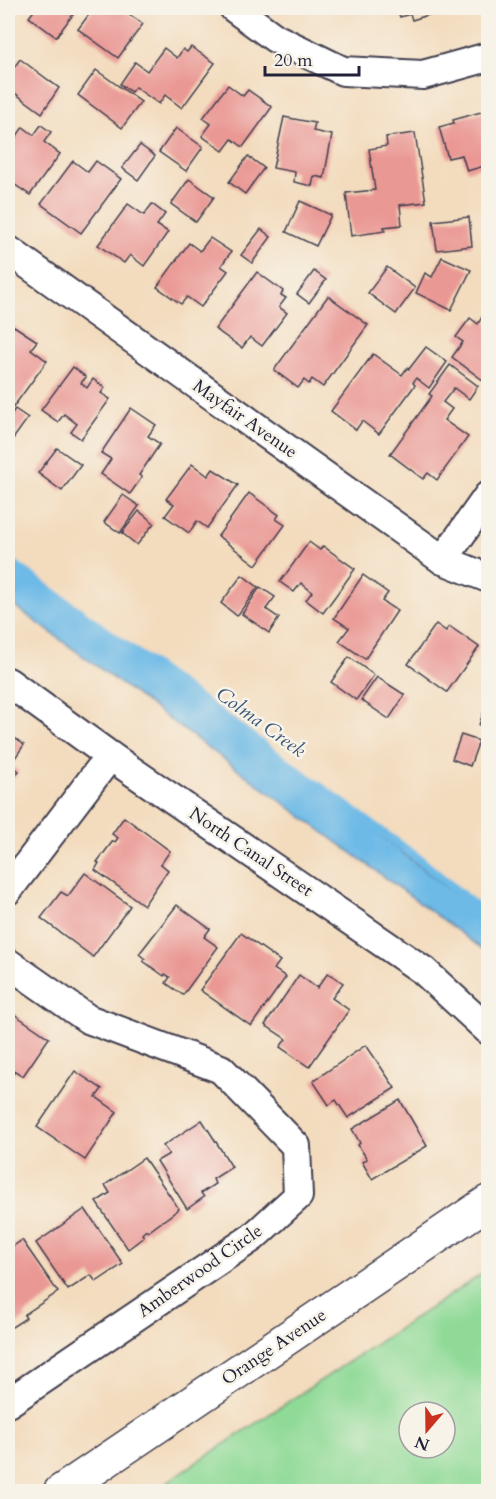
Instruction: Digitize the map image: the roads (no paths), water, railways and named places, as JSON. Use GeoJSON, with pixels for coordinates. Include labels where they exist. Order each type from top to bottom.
{"type":"FeatureCollection","features":[{"type":"Feature","properties":{"kind":"street"},"geometry":{"type":"LineString","coordinates":[[234,8],[275,38],[343,71],[423,75],[489,57]]}},
{"type":"Feature","properties":{"kind":"street","name":"Mayfair Avenue"},"geometry":{"type":"LineString","coordinates":[[8,250],[443,560],[489,578]]}},
{"type":"Feature","properties":{"kind":"street"},"geometry":{"type":"LineString","coordinates":[[443,560],[489,496]]}},
{"type":"Feature","properties":{"kind":"street","name":"North Canal Street"},"geometry":{"type":"LineString","coordinates":[[8,682],[110,756],[424,971],[489,1030]]}},
{"type":"Feature","properties":{"kind":"street"},"geometry":{"type":"LineString","coordinates":[[8,890],[110,756]]}},
{"type":"Feature","properties":{"kind":"street","name":"Amberwood Circle"},"geometry":{"type":"LineString","coordinates":[[8,963],[88,1019],[221,1069],[296,1146],[298,1196],[253,1237],[8,1403]]}},
{"type":"Feature","properties":{"kind":"street","name":"Orange Avenue"},"geometry":{"type":"LineString","coordinates":[[60,1491],[489,1202]]}},
{"type":"Feature","properties":{"kind":"water"},"geometry":{"type":"Polygon","coordinates":[[[8,560],[303,775],[488,920],[488,953],[8,601],[8,560]]]}},
{"type":"Feature","properties":{"kind":"waterway","name":"Colma Creek"},"geometry":{"type":"LineString","coordinates":[[8,560],[419,859],[488,917]]}}]}
